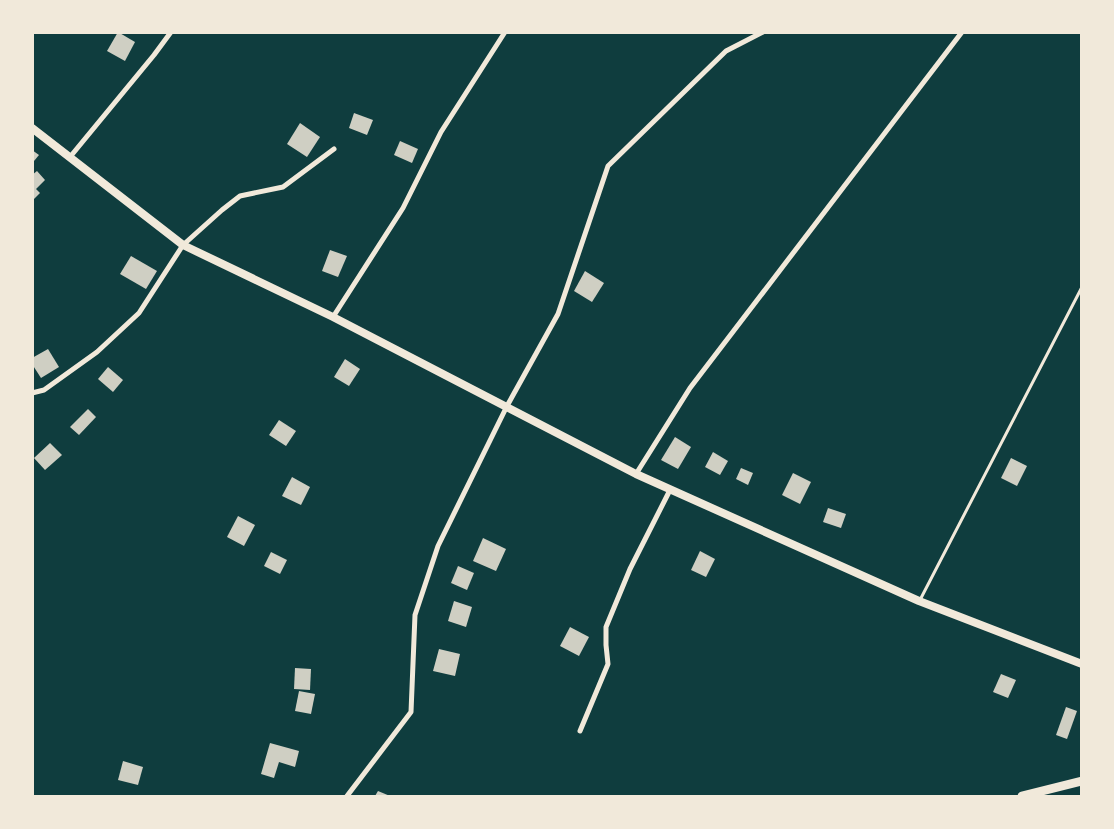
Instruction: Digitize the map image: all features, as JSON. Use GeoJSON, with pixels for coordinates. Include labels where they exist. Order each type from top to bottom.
{"type":"FeatureCollection","features":[{"type":"Feature","properties":{"kind":"main road"},"geometry":{"type":"LineString","coordinates":[[1022,796],[1082,781]]}},
{"type":"Feature","properties":{"kind":"street"},"geometry":{"type":"LineString","coordinates":[[70,157],[154,55],[170,32]]}},
{"type":"Feature","properties":{"kind":"street"},"geometry":{"type":"LineString","coordinates":[[333,317],[403,208],[441,132],[505,32]]}},
{"type":"Feature","properties":{"kind":"street"},"geometry":{"type":"LineString","coordinates":[[347,796],[411,712],[415,615],[438,546],[507,406],[558,314],[608,166],[726,51],[763,32]]}},
{"type":"Feature","properties":{"kind":"street"},"geometry":{"type":"LineString","coordinates":[[636,474],[690,388],[962,32]]}},
{"type":"Feature","properties":{"kind":"street"},"geometry":{"type":"LineString","coordinates":[[32,128],[183,245],[333,317],[670,490],[920,601],[1081,662]]}},
{"type":"Feature","properties":{"kind":"street"},"geometry":{"type":"LineString","coordinates":[[32,393],[44,390],[97,352],[138,313],[183,245],[240,196],[283,187],[334,149]]}},
{"type":"Feature","properties":{"kind":"street"},"geometry":{"type":"LineString","coordinates":[[580,731],[608,664],[606,627],[630,569],[670,490]]}},
{"type":"Feature","properties":{"kind":"lane"},"geometry":{"type":"LineString","coordinates":[[920,601],[1082,287]]}},
{"type":"Feature","properties":{"kind":"building"},"geometry":{"type":"Polygon","coordinates":[[[118,32],[135,42],[125,61],[107,51],[118,32]]]}},
{"type":"Feature","properties":{"kind":"building"},"geometry":{"type":"Polygon","coordinates":[[[354,113],[373,120],[367,135],[349,128],[354,113]]]}},
{"type":"Feature","properties":{"kind":"building"},"geometry":{"type":"Polygon","coordinates":[[[300,123],[320,137],[307,157],[287,144],[300,123]]]}},
{"type":"Feature","properties":{"kind":"building"},"geometry":{"type":"Polygon","coordinates":[[[400,141],[418,149],[412,163],[394,155],[400,141]]]}},
{"type":"Feature","properties":{"kind":"building"},"geometry":{"type":"Polygon","coordinates":[[[32,150],[39,155],[34,161],[32,160],[32,150]]]}},
{"type":"Feature","properties":{"kind":"building"},"geometry":{"type":"Polygon","coordinates":[[[37,171],[45,180],[36,189],[40,193],[32,201],[32,175],[37,171]]]}},
{"type":"Feature","properties":{"kind":"building"},"geometry":{"type":"Polygon","coordinates":[[[330,250],[347,256],[338,277],[322,271],[330,250]]]}},
{"type":"Feature","properties":{"kind":"building"},"geometry":{"type":"Polygon","coordinates":[[[131,256],[157,271],[146,289],[120,274],[131,256]]]}},
{"type":"Feature","properties":{"kind":"building"},"geometry":{"type":"Polygon","coordinates":[[[585,271],[604,283],[592,302],[574,291],[585,271]]]}},
{"type":"Feature","properties":{"kind":"building"},"geometry":{"type":"Polygon","coordinates":[[[48,349],[59,367],[41,378],[32,364],[32,358],[48,349]]]}},
{"type":"Feature","properties":{"kind":"building"},"geometry":{"type":"Polygon","coordinates":[[[345,359],[360,369],[349,386],[334,377],[345,359]]]}},
{"type":"Feature","properties":{"kind":"building"},"geometry":{"type":"Polygon","coordinates":[[[108,367],[123,380],[113,392],[98,379],[108,367]]]}},
{"type":"Feature","properties":{"kind":"building"},"geometry":{"type":"Polygon","coordinates":[[[88,409],[96,417],[79,435],[70,427],[88,409]]]}},
{"type":"Feature","properties":{"kind":"building"},"geometry":{"type":"Polygon","coordinates":[[[279,420],[296,431],[286,446],[269,435],[279,420]]]}},
{"type":"Feature","properties":{"kind":"building"},"geometry":{"type":"Polygon","coordinates":[[[675,437],[691,447],[678,469],[661,460],[675,437]]]}},
{"type":"Feature","properties":{"kind":"building"},"geometry":{"type":"Polygon","coordinates":[[[50,443],[62,455],[45,470],[34,458],[50,443]]]}},
{"type":"Feature","properties":{"kind":"building"},"geometry":{"type":"Polygon","coordinates":[[[713,452],[728,461],[720,475],[705,467],[713,452]]]}},
{"type":"Feature","properties":{"kind":"building"},"geometry":{"type":"Polygon","coordinates":[[[1011,458],[1027,466],[1017,486],[1001,478],[1011,458]]]}},
{"type":"Feature","properties":{"kind":"building"},"geometry":{"type":"Polygon","coordinates":[[[741,468],[753,473],[748,485],[736,479],[741,468]]]}},
{"type":"Feature","properties":{"kind":"building"},"geometry":{"type":"Polygon","coordinates":[[[793,473],[811,482],[800,504],[782,495],[793,473]]]}},
{"type":"Feature","properties":{"kind":"building"},"geometry":{"type":"Polygon","coordinates":[[[292,477],[310,487],[301,505],[282,496],[292,477]]]}},
{"type":"Feature","properties":{"kind":"building"},"geometry":{"type":"Polygon","coordinates":[[[828,508],[846,514],[841,528],[823,522],[828,508]]]}},
{"type":"Feature","properties":{"kind":"building"},"geometry":{"type":"Polygon","coordinates":[[[238,516],[255,525],[244,546],[227,537],[238,516]]]}},
{"type":"Feature","properties":{"kind":"building"},"geometry":{"type":"Polygon","coordinates":[[[483,538],[506,549],[496,571],[473,561],[483,538]]]}},
{"type":"Feature","properties":{"kind":"building"},"geometry":{"type":"Polygon","coordinates":[[[700,551],[715,559],[706,577],[691,570],[700,551]]]}},
{"type":"Feature","properties":{"kind":"building"},"geometry":{"type":"Polygon","coordinates":[[[271,552],[287,560],[280,574],[264,566],[271,552]]]}},
{"type":"Feature","properties":{"kind":"building"},"geometry":{"type":"Polygon","coordinates":[[[458,566],[474,573],[467,590],[451,583],[458,566]]]}},
{"type":"Feature","properties":{"kind":"building"},"geometry":{"type":"Polygon","coordinates":[[[454,601],[472,607],[466,627],[448,621],[454,601]]]}},
{"type":"Feature","properties":{"kind":"building"},"geometry":{"type":"Polygon","coordinates":[[[570,627],[589,637],[579,656],[560,646],[570,627]]]}},
{"type":"Feature","properties":{"kind":"building"},"geometry":{"type":"Polygon","coordinates":[[[439,649],[460,654],[455,676],[433,671],[439,649]]]}},
{"type":"Feature","properties":{"kind":"building"},"geometry":{"type":"Polygon","coordinates":[[[295,668],[311,669],[310,690],[294,689],[295,668]]]}},
{"type":"Feature","properties":{"kind":"building"},"geometry":{"type":"Polygon","coordinates":[[[1001,674],[1016,680],[1008,698],[993,692],[1001,674]]]}},
{"type":"Feature","properties":{"kind":"building"},"geometry":{"type":"Polygon","coordinates":[[[299,691],[315,694],[311,714],[295,711],[299,691]]]}},
{"type":"Feature","properties":{"kind":"building"},"geometry":{"type":"Polygon","coordinates":[[[1066,707],[1077,711],[1067,739],[1056,735],[1066,707]]]}},
{"type":"Feature","properties":{"kind":"building"},"geometry":{"type":"Polygon","coordinates":[[[270,743],[299,751],[295,767],[279,762],[274,778],[261,774],[270,743]]]}},
{"type":"Feature","properties":{"kind":"building"},"geometry":{"type":"Polygon","coordinates":[[[123,761],[143,767],[138,785],[118,780],[123,761]]]}},
{"type":"Feature","properties":{"kind":"building"},"geometry":{"type":"Polygon","coordinates":[[[378,791],[390,796],[375,796],[378,791]]]}}]}
